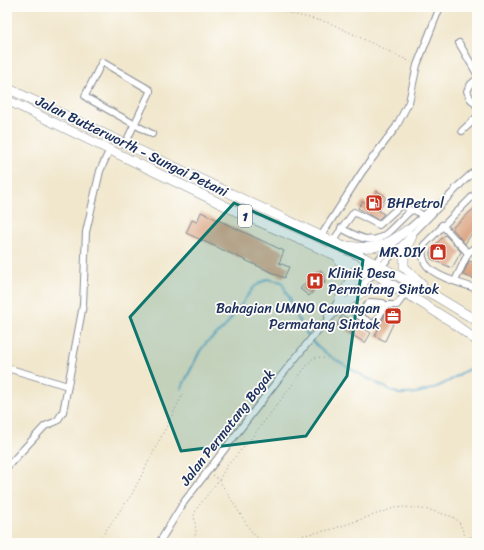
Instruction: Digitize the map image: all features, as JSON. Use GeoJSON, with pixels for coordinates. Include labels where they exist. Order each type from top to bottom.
{"type":"FeatureCollection","features":[{"type":"Feature","properties":{"kind":"highway","name":"Jalan Butterworth - Sungai Petani"},"geometry":{"type":"LineString","coordinates":[[7,88],[127,140],[336,243],[434,295],[477,321]]}},
{"type":"Feature","properties":{"kind":"highway","name":"Jalan Butterworth - Sungai Petani"},"geometry":{"type":"LineString","coordinates":[[7,100],[107,154],[371,272],[452,322],[477,341]]}},
{"type":"Feature","properties":{"kind":"highway"},"geometry":{"type":"LineString","coordinates":[[336,243],[374,248],[410,233]]}},
{"type":"Feature","properties":{"kind":"highway"},"geometry":{"type":"LineString","coordinates":[[410,233],[404,254],[404,267],[434,295]]}},
{"type":"Feature","properties":{"kind":"highway"},"geometry":{"type":"LineString","coordinates":[[327,252],[347,267],[350,272],[349,284],[341,302]]}},
{"type":"Feature","properties":{"kind":"highway"},"geometry":{"type":"LineString","coordinates":[[341,302],[367,288],[387,288],[405,294]]}},
{"type":"Feature","properties":{"kind":"street"},"geometry":{"type":"LineString","coordinates":[[321,236],[362,172],[396,127],[409,102],[417,65],[440,7]]}},
{"type":"Feature","properties":{"kind":"street"},"geometry":{"type":"LineString","coordinates":[[459,43],[477,74]]}},
{"type":"Feature","properties":{"kind":"street"},"geometry":{"type":"LineString","coordinates":[[127,140],[133,126],[150,90],[102,62],[85,96],[133,126],[152,134]]}},
{"type":"Feature","properties":{"kind":"street"},"geometry":{"type":"LineString","coordinates":[[477,79],[471,84],[467,91],[470,98],[477,106]]}},
{"type":"Feature","properties":{"kind":"street"},"geometry":{"type":"LineString","coordinates":[[462,131],[477,117]]}},
{"type":"Feature","properties":{"kind":"street"},"geometry":{"type":"LineString","coordinates":[[7,467],[45,426],[57,421],[61,416],[83,305],[86,232],[100,171],[107,154]]}},
{"type":"Feature","properties":{"kind":"street"},"geometry":{"type":"LineString","coordinates":[[410,233],[477,169]]}},
{"type":"Feature","properties":{"kind":"street"},"geometry":{"type":"LineString","coordinates":[[410,233],[423,216],[459,186]]}},
{"type":"Feature","properties":{"kind":"street"},"geometry":{"type":"LineString","coordinates":[[476,195],[442,225],[424,245],[422,253],[424,263],[431,271],[477,289]]}},
{"type":"Feature","properties":{"kind":"street"},"geometry":{"type":"LineString","coordinates":[[336,243],[341,228],[354,212],[379,225],[402,204],[405,205],[410,211]]}},
{"type":"Feature","properties":{"kind":"street"},"geometry":{"type":"LineString","coordinates":[[341,228],[362,239],[375,240],[382,237],[410,211],[415,210],[423,216]]}},
{"type":"Feature","properties":{"kind":"street"},"geometry":{"type":"LineString","coordinates":[[442,225],[468,253]]}},
{"type":"Feature","properties":{"kind":"street","name":"Jalan Permatang Bogak"},"geometry":{"type":"LineString","coordinates":[[159,543],[184,502],[307,342],[341,302],[410,233]]}},
{"type":"Feature","properties":{"kind":"street"},"geometry":{"type":"LineString","coordinates":[[455,281],[468,253],[477,244]]}},
{"type":"Feature","properties":{"kind":"street"},"geometry":{"type":"LineString","coordinates":[[358,315],[370,302],[383,303],[385,305],[397,305],[405,294]]}},
{"type":"Feature","properties":{"kind":"street"},"geometry":{"type":"LineString","coordinates":[[341,302],[374,325],[385,305]]}},
{"type":"Feature","properties":{"kind":"street"},"geometry":{"type":"LineString","coordinates":[[7,368],[68,386]]}},
{"type":"Feature","properties":{"kind":"street"},"geometry":{"type":"LineString","coordinates":[[465,542],[477,540]]}},
{"type":"Feature","properties":{"kind":"street"},"geometry":{"type":"LineString","coordinates":[[401,543],[425,543]]}},
{"type":"Feature","properties":{"kind":"path"},"geometry":{"type":"LineString","coordinates":[[274,7],[284,12],[330,24],[417,65]]}},
{"type":"Feature","properties":{"kind":"path"},"geometry":{"type":"LineString","coordinates":[[193,543],[196,532],[194,515],[196,508],[219,480],[226,467],[250,440],[312,359],[318,357],[327,359]]}},
{"type":"Feature","properties":{"kind":"path"},"geometry":{"type":"LineString","coordinates":[[97,543],[132,494],[183,394]]}},
{"type":"Feature","properties":{"kind":"path"},"geometry":{"type":"LineString","coordinates":[[208,471],[219,480],[255,536],[263,540],[276,541],[333,529],[394,508],[405,507],[430,510],[453,517],[459,522],[465,542]]}},
{"type":"Feature","properties":{"kind":"highlighted area"},"geometry":{"type":"Polygon","coordinates":[[[234,203],[363,260],[347,376],[306,436],[181,451],[130,317],[234,203]]]}},
{"type":"Feature","properties":{"kind":"building"},"geometry":{"type":"Polygon","coordinates":[[[377,191],[386,197],[379,211],[384,214],[378,220],[358,208],[363,201],[367,204],[377,191]]]}},
{"type":"Feature","properties":{"kind":"building"},"geometry":{"type":"Polygon","coordinates":[[[477,206],[477,231],[474,230],[465,244],[452,228],[477,206]]]}},
{"type":"Feature","properties":{"kind":"building"},"geometry":{"type":"Polygon","coordinates":[[[201,212],[284,251],[279,263],[289,267],[284,278],[186,233],[192,220],[197,222],[201,212]]]}},
{"type":"Feature","properties":{"kind":"building"},"geometry":{"type":"Polygon","coordinates":[[[445,235],[461,252],[452,268],[431,259],[431,249],[445,235]]]}},
{"type":"Feature","properties":{"kind":"building"},"geometry":{"type":"Polygon","coordinates":[[[469,261],[477,263],[477,280],[463,275],[469,261]]]}},
{"type":"Feature","properties":{"kind":"building"},"geometry":{"type":"Polygon","coordinates":[[[321,271],[325,283],[317,286],[309,296],[300,289],[307,281],[315,278],[314,273],[321,271]]]}},
{"type":"Feature","properties":{"kind":"building"},"geometry":{"type":"Polygon","coordinates":[[[387,310],[397,315],[385,341],[375,336],[387,310]]]}},
{"type":"Feature","properties":{"kind":"building"},"geometry":{"type":"Polygon","coordinates":[[[342,315],[371,333],[365,343],[337,325],[342,315]]]}},
{"type":"Feature","properties":{"kind":"waterway"},"geometry":{"type":"LineString","coordinates":[[181,389],[200,351],[206,343],[224,328],[254,287],[267,279],[282,282],[299,321],[313,342],[319,348],[353,370],[399,394],[412,394],[438,387],[466,370],[477,367]]}},
{"type":"Feature","properties":{"kind":"place","name":"BHPetrol"},"geometry":{"type":"Point","coordinates":[374,203]}},
{"type":"Feature","properties":{"kind":"place","name":"MR.DIY"},"geometry":{"type":"Point","coordinates":[438,252]}},
{"type":"Feature","properties":{"kind":"place","name":"Klinik Desa Permatang Sintok"},"geometry":{"type":"Point","coordinates":[315,281]}},
{"type":"Feature","properties":{"kind":"place","name":"Bahagian UMNO Cawangan Permatang Sintok"},"geometry":{"type":"Point","coordinates":[393,316]}}]}
